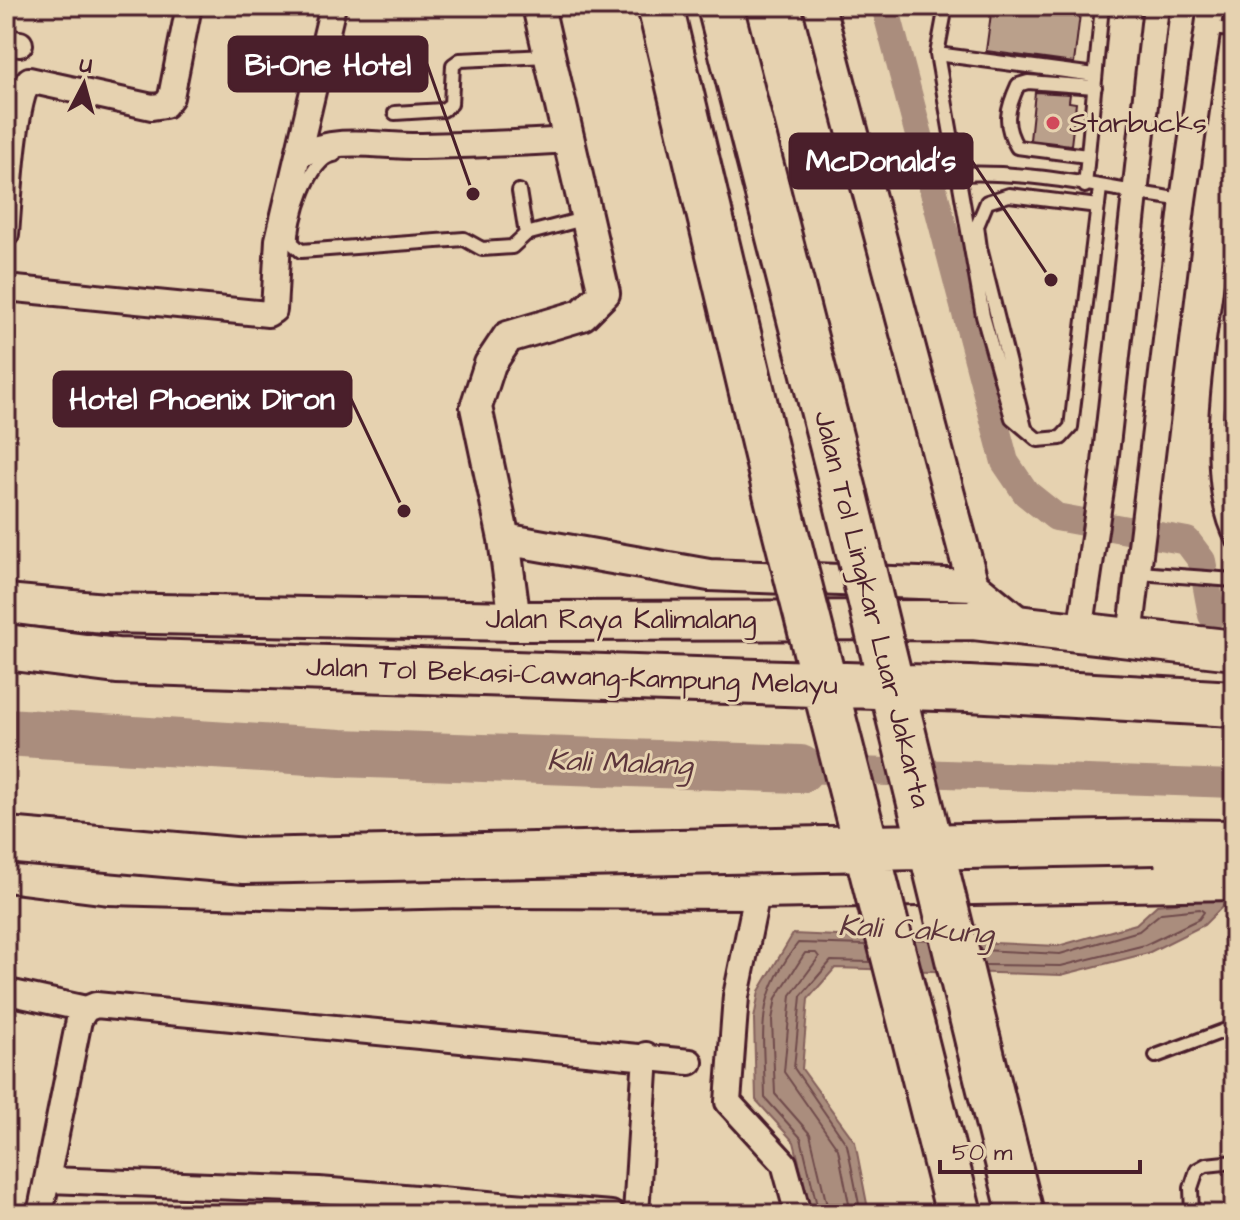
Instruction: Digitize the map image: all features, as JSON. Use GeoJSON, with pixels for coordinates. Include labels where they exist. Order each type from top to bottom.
{"type":"FeatureCollection","features":[{"type":"Feature","properties":{"kind":"highway"},"geometry":{"type":"LineString","coordinates":[[660,6],[780,510],[959,1214]]}},
{"type":"Feature","properties":{"kind":"highway","name":"Jalan Tol Lingkar Luar Jakarta"},"geometry":{"type":"LineString","coordinates":[[720,6],[845,495],[1021,1214]]}},
{"type":"Feature","properties":{"kind":"highway"},"geometry":{"type":"LineString","coordinates":[[747,6],[790,281]]}},
{"type":"Feature","properties":{"kind":"highway","name":"Jalan Tol Bekasi–Cawang–Kampung Melayu"},"geometry":{"type":"LineString","coordinates":[[6,647],[117,661],[969,689],[1234,704]]}},
{"type":"Feature","properties":{"kind":"highway"},"geometry":{"type":"LineString","coordinates":[[6,840],[245,861],[1234,843]]}},
{"type":"Feature","properties":{"kind":"highway"},"geometry":{"type":"LineString","coordinates":[[991,1096],[1050,1214]]}},
{"type":"Feature","properties":{"kind":"main road","name":"Jalan Raya Kalimalang"},"geometry":{"type":"LineString","coordinates":[[6,604],[105,613],[515,621],[934,619],[1022,625],[1234,650]]}},
{"type":"Feature","properties":{"kind":"main road"},"geometry":{"type":"LineString","coordinates":[[6,872],[109,885],[336,891],[758,889],[1234,880]]}},
{"type":"Feature","properties":{"kind":"street"},"geometry":{"type":"LineString","coordinates":[[6,234],[12,163],[23,95],[29,80],[152,107],[165,105],[171,97],[189,6]]}},
{"type":"Feature","properties":{"kind":"street"},"geometry":{"type":"LineString","coordinates":[[6,288],[268,314],[277,303],[277,246],[333,6]]}},
{"type":"Feature","properties":{"kind":"street"},"geometry":{"type":"LineString","coordinates":[[515,621],[504,539],[476,407],[490,364],[508,337],[582,315],[604,293],[589,217],[538,6]]}},
{"type":"Feature","properties":{"kind":"street"},"geometry":{"type":"LineString","coordinates":[[819,6],[973,585],[1022,625]]}},
{"type":"Feature","properties":{"kind":"street"},"geometry":{"type":"LineString","coordinates":[[1080,632],[1094,557],[1156,6]]}},
{"type":"Feature","properties":{"kind":"street"},"geometry":{"type":"LineString","coordinates":[[1130,637],[1146,571],[1147,507],[1183,200],[1209,17]]}},
{"type":"Feature","properties":{"kind":"street"},"geometry":{"type":"LineString","coordinates":[[300,155],[321,145],[338,142],[419,146],[572,144]]}},
{"type":"Feature","properties":{"kind":"street"},"geometry":{"type":"LineString","coordinates":[[504,539],[709,575],[973,585]]}},
{"type":"Feature","properties":{"kind":"street"},"geometry":{"type":"LineString","coordinates":[[758,889],[736,996],[728,1102],[784,1163],[798,1214]]}},
{"type":"Feature","properties":{"kind":"street"},"geometry":{"type":"LineString","coordinates":[[8,992],[86,1009],[96,1005],[646,1055],[690,1062]]}},
{"type":"Feature","properties":{"kind":"street"},"geometry":{"type":"LineString","coordinates":[[40,1214],[79,1020],[86,1009]]}},
{"type":"Feature","properties":{"kind":"street"},"geometry":{"type":"LineString","coordinates":[[636,1214],[646,1055]]}},
{"type":"Feature","properties":{"kind":"street"},"geometry":{"type":"LineString","coordinates":[[48,1180],[319,1190],[611,1214]]}},
{"type":"Feature","properties":{"kind":"lane"},"geometry":{"type":"LineString","coordinates":[[946,6],[937,54],[983,316],[1012,418],[1038,440],[1061,438],[1071,427],[1100,188]]}},
{"type":"Feature","properties":{"kind":"lane"},"geometry":{"type":"LineString","coordinates":[[1085,186],[1102,6]]}},
{"type":"Feature","properties":{"kind":"lane"},"geometry":{"type":"LineString","coordinates":[[1209,17],[1234,30]]}},
{"type":"Feature","properties":{"kind":"lane"},"geometry":{"type":"LineString","coordinates":[[937,54],[1095,81]]}},
{"type":"Feature","properties":{"kind":"lane"},"geometry":{"type":"LineString","coordinates":[[395,113],[443,110],[451,104],[453,65],[460,60],[550,56]]}},
{"type":"Feature","properties":{"kind":"lane"},"geometry":{"type":"LineString","coordinates":[[1087,156],[1017,147],[1007,130],[1011,101],[1018,85],[1028,82],[1095,81]]}},
{"type":"Feature","properties":{"kind":"lane"},"geometry":{"type":"LineString","coordinates":[[572,144],[326,156],[317,163],[297,208],[292,243],[301,251],[464,239],[482,249],[512,247],[526,234],[589,217]]}},
{"type":"Feature","properties":{"kind":"lane"},"geometry":{"type":"LineString","coordinates":[[958,174],[984,173],[1183,200]]}},
{"type":"Feature","properties":{"kind":"lane"},"geometry":{"type":"LineString","coordinates":[[519,191],[526,234]]}},
{"type":"Feature","properties":{"kind":"lane"},"geometry":{"type":"LineString","coordinates":[[1026,431],[980,248],[978,217],[987,202],[996,197],[1098,206]]}},
{"type":"Feature","properties":{"kind":"lane"},"geometry":{"type":"LineString","coordinates":[[1234,268],[1214,461],[1222,521],[1234,542]]}},
{"type":"Feature","properties":{"kind":"lane"},"geometry":{"type":"LineString","coordinates":[[1146,571],[1232,580]]}},
{"type":"Feature","properties":{"kind":"lane"},"geometry":{"type":"LineString","coordinates":[[1156,1056],[1234,1027]]}},
{"type":"Feature","properties":{"kind":"lane"},"geometry":{"type":"LineString","coordinates":[[1192,1214],[1193,1176],[1206,1165],[1234,1162]]}},
{"type":"Feature","properties":{"kind":"water"},"geometry":{"type":"Polygon","coordinates":[[[1232,897],[1204,925],[1148,953],[1061,975],[835,968],[808,999],[802,1069],[855,1142],[869,1214],[812,1214],[794,1142],[756,1100],[754,1019],[759,991],[793,934],[1058,946],[1136,924],[1157,905],[1232,897]]]}},
{"type":"Feature","properties":{"kind":"building"},"geometry":{"type":"Polygon","coordinates":[[[992,6],[1081,6],[1074,63],[986,51],[992,6]]]}},
{"type":"Feature","properties":{"kind":"building","name":"Starbucks"},"geometry":{"type":"Polygon","coordinates":[[[1035,92],[1070,94],[1069,102],[1076,103],[1071,145],[1030,140],[1035,92]]]}},
{"type":"Feature","properties":{"kind":"waterway"},"geometry":{"type":"LineString","coordinates":[[885,6],[1005,462],[1026,493],[1056,517],[1187,541],[1202,561],[1212,615]]}},
{"type":"Feature","properties":{"kind":"waterway","name":"Kali Malang"},"geometry":{"type":"LineString","coordinates":[[6,732],[341,753],[800,769]]}},
{"type":"Feature","properties":{"kind":"waterway","name":"Kali Malang"},"geometry":{"type":"LineString","coordinates":[[800,769],[1234,784]]}},
{"type":"Feature","properties":{"kind":"place","name":"Starbucks"},"geometry":{"type":"Point","coordinates":[1053,123]}},
{"type":"Feature","properties":{"kind":"place","name":"Bi-One Hotel"},"geometry":{"type":"Point","coordinates":[473,194]}},
{"type":"Feature","properties":{"kind":"place","name":"McDonald's"},"geometry":{"type":"Point","coordinates":[1051,280]}},
{"type":"Feature","properties":{"kind":"place","name":"Hotel Phoenix Diron"},"geometry":{"type":"Point","coordinates":[404,511]}},
{"type":"Feature","properties":{"kind":"water label","name":"Kali Cakung"},"geometry":{"type":"Point","coordinates":[916,930]}}]}
